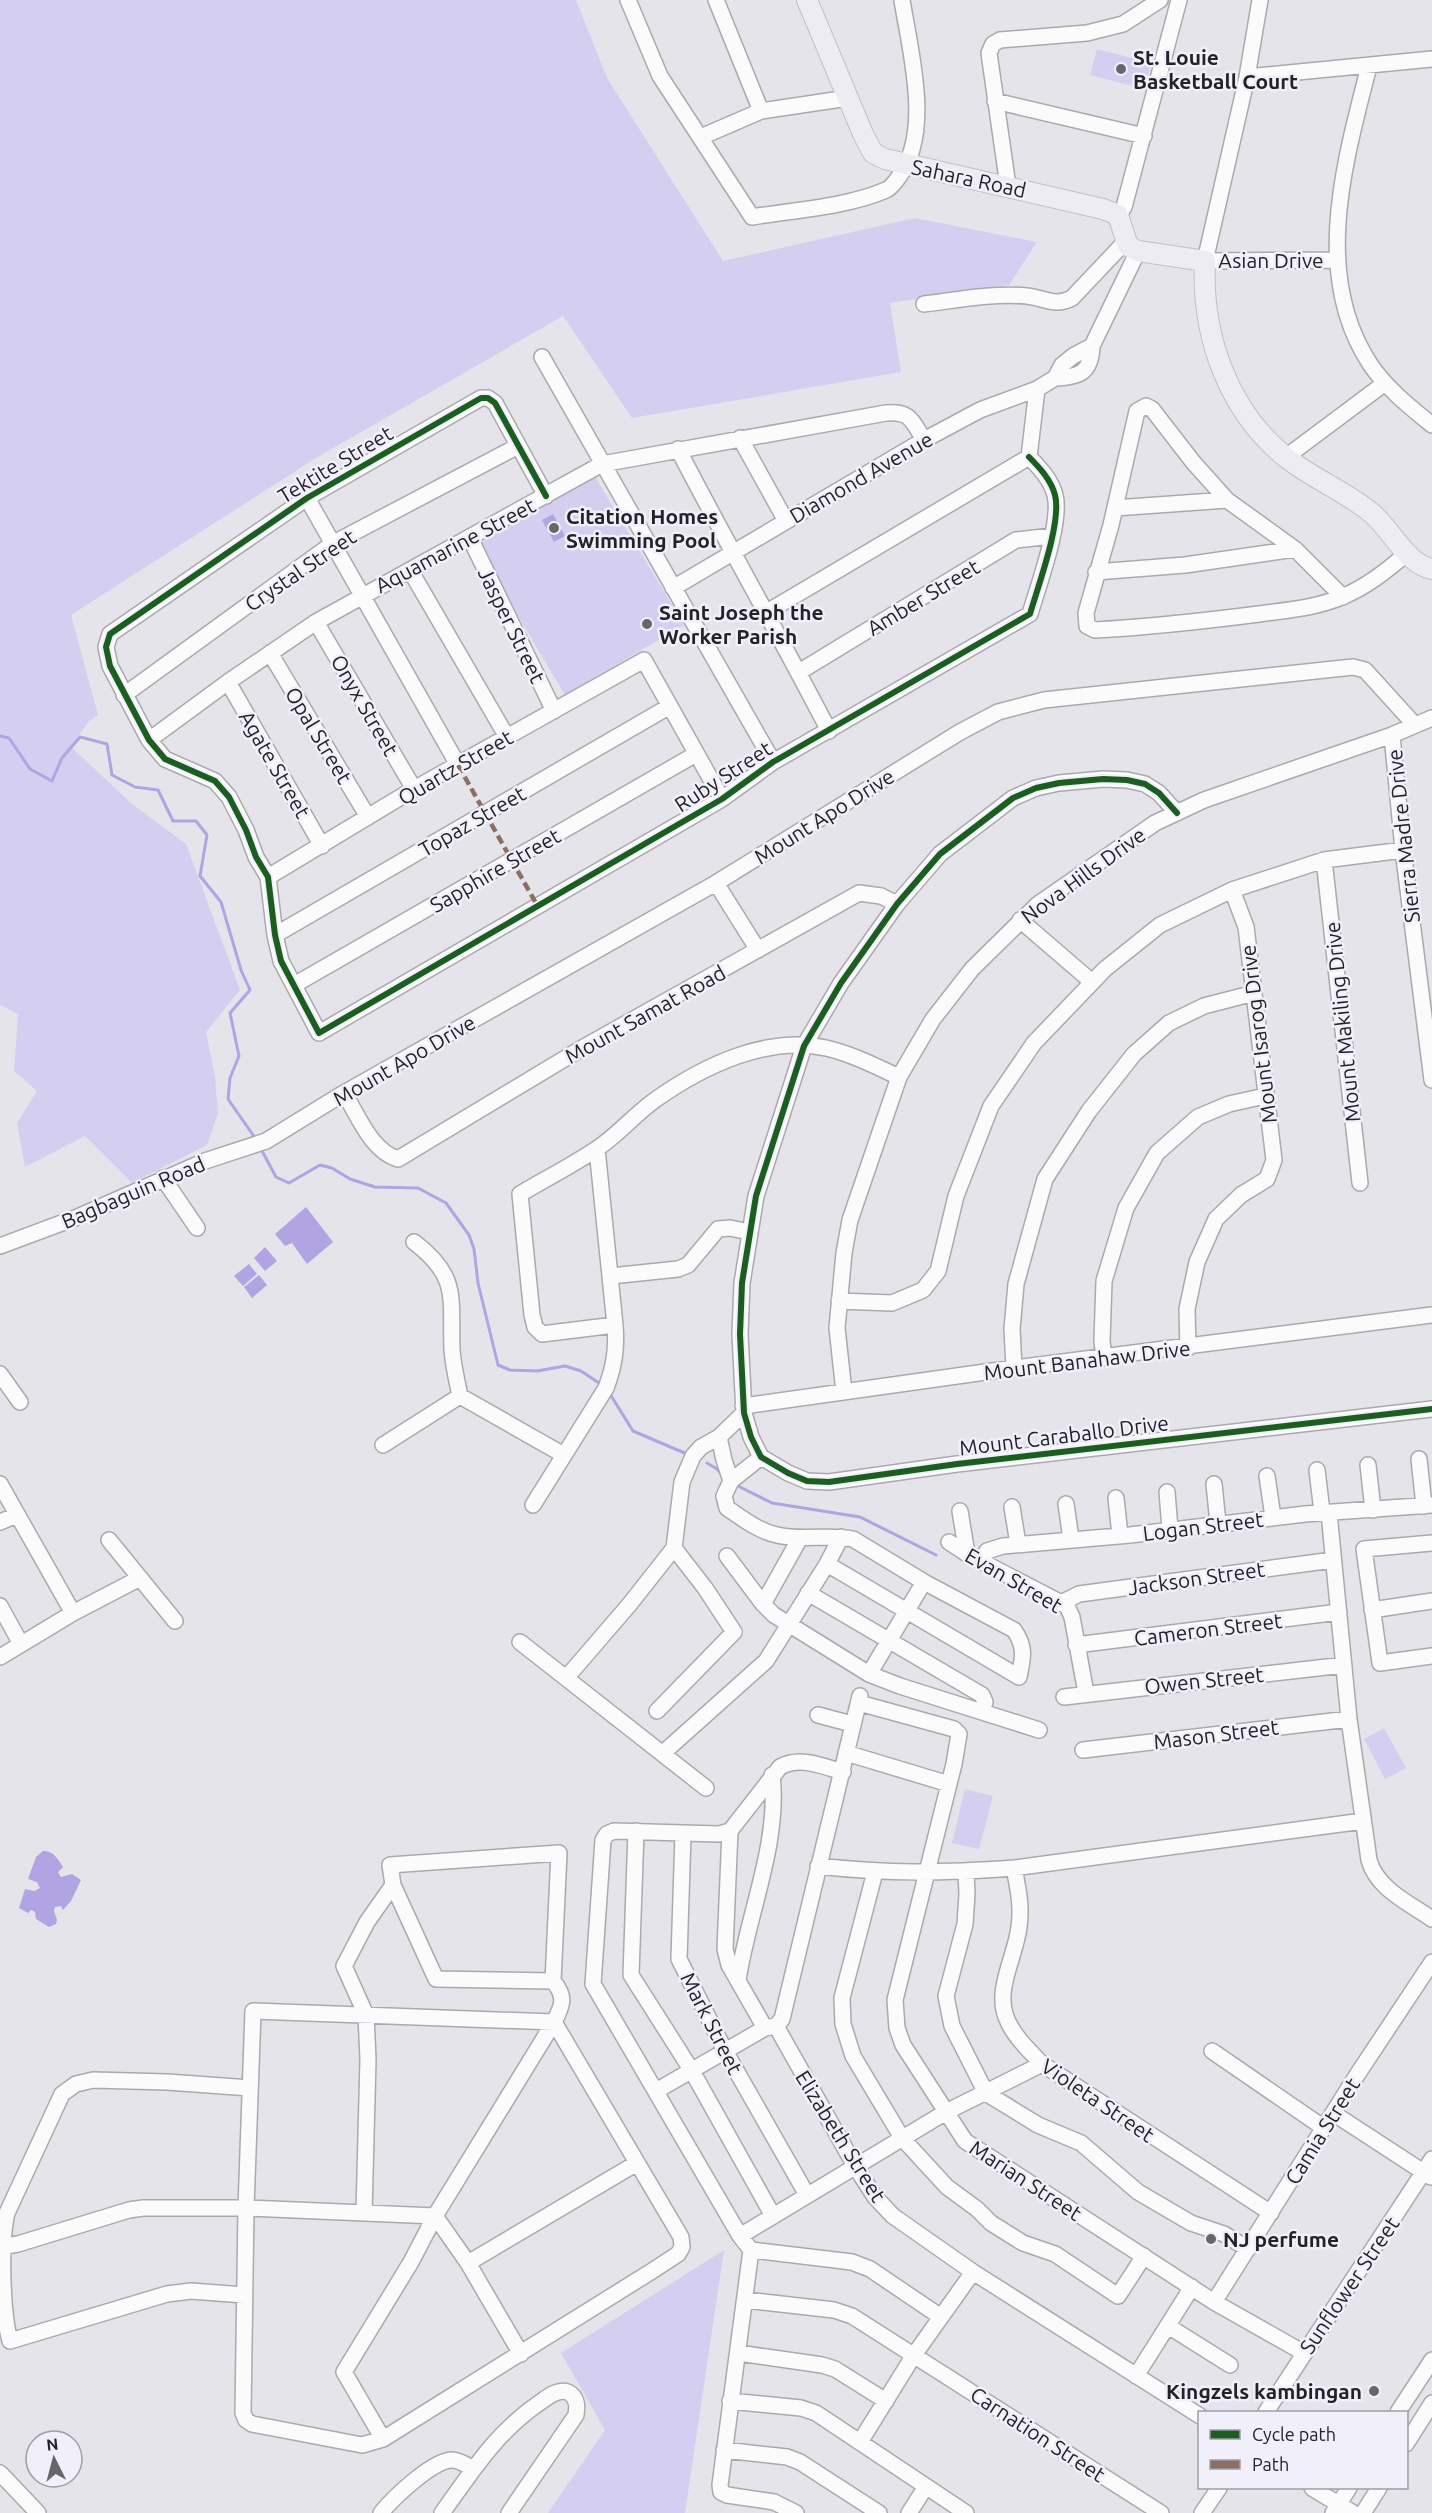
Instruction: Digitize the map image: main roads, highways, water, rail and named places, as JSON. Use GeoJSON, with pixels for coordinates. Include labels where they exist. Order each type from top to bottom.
{"type":"FeatureCollection","features":[{"type":"Feature","properties":{"kind":"main road","name":"Sahara Road"},"geometry":{"type":"LineString","coordinates":[[807,0],[873,153],[885,159],[1103,209],[1118,215],[1131,246],[1205,261],[1205,307],[1210,334],[1219,364],[1249,418],[1286,457],[1315,478],[1370,511],[1407,553],[1418,562],[1432,568]]}},
{"type":"Feature","properties":{"kind":"waterway"},"geometry":{"type":"LineString","coordinates":[[0,736],[9,738],[30,769],[52,781],[62,758],[80,737],[107,744],[112,775],[135,787],[158,790],[173,821],[196,821],[207,835],[200,876],[221,902],[241,970],[250,990],[230,1013],[239,1056],[230,1078],[228,1099],[255,1138]]}},
{"type":"Feature","properties":{"kind":"waterway"},"geometry":{"type":"LineString","coordinates":[[261,1149],[276,1177],[289,1183],[320,1165],[332,1168],[350,1179],[375,1187],[418,1188],[446,1203],[469,1235],[474,1249],[478,1283],[498,1365],[510,1370],[537,1371],[565,1366],[581,1371],[599,1383]]}},
{"type":"Feature","properties":{"kind":"waterway"},"geometry":{"type":"LineString","coordinates":[[610,1394],[633,1431],[687,1454]]}},
{"type":"Feature","properties":{"kind":"waterway"},"geometry":{"type":"LineString","coordinates":[[707,1463],[723,1476]]}},
{"type":"Feature","properties":{"kind":"waterway"},"geometry":{"type":"LineString","coordinates":[[734,1484],[772,1503],[860,1517],[936,1555]]}},
{"type":"Feature","properties":{"kind":"place","name":"St. Louie Basketball Court"},"geometry":{"type":"Point","coordinates":[1121,69]}},
{"type":"Feature","properties":{"kind":"place","name":"Citation Homes Swimming Pool"},"geometry":{"type":"Point","coordinates":[554,528]}},
{"type":"Feature","properties":{"kind":"place","name":"Saint Joseph the Worker Parish"},"geometry":{"type":"Point","coordinates":[647,624]}},
{"type":"Feature","properties":{"kind":"place","name":"NJ perfume"},"geometry":{"type":"Point","coordinates":[1211,2239]}},
{"type":"Feature","properties":{"kind":"place","name":"Kingzels kambingan"},"geometry":{"type":"Point","coordinates":[1374,2391]}}]}
